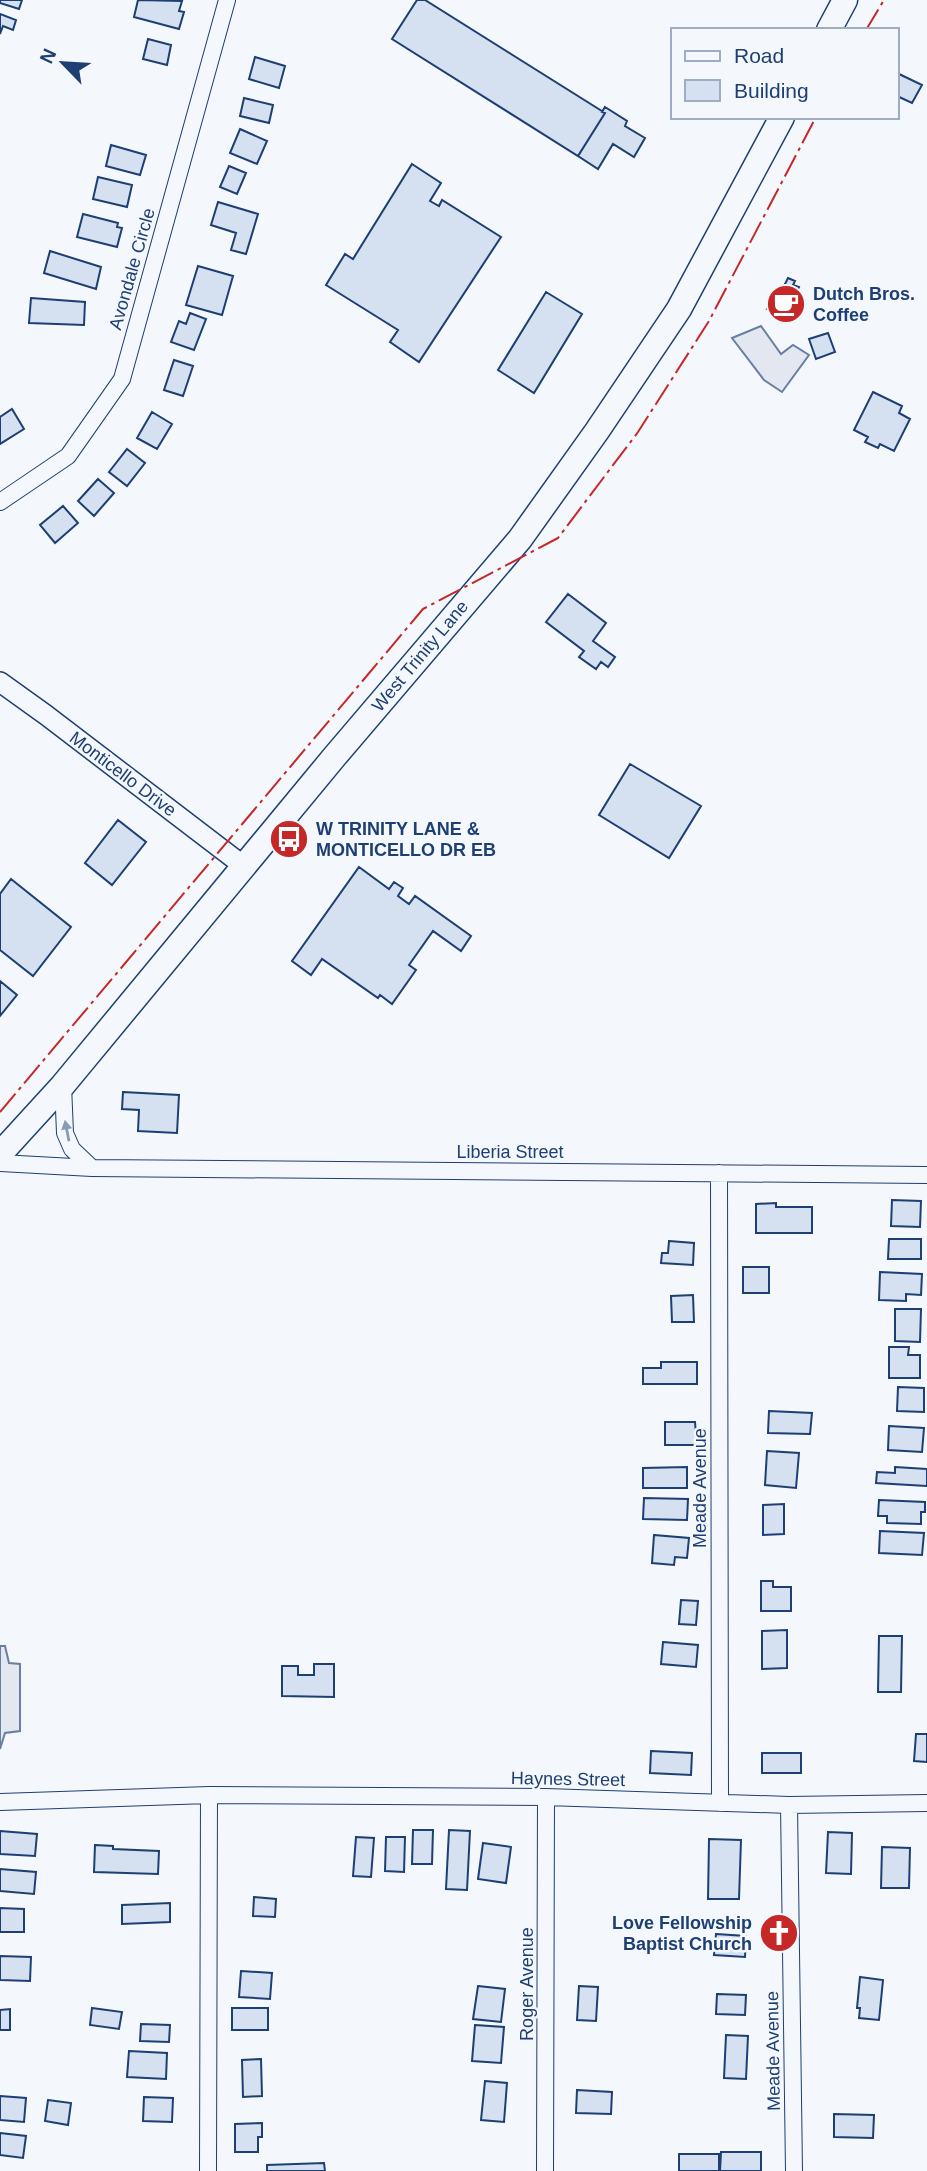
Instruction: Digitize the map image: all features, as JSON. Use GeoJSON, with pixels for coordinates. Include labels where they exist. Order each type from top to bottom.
{"type":"FeatureCollection","features":[{"type":"Feature","properties":{"kind":"main road"},"geometry":{"type":"LineString","coordinates":[[830,28],[845,0]]}},
{"type":"Feature","properties":{"kind":"main road","name":"West Trinity Lane"},"geometry":{"type":"LineString","coordinates":[[0,1154],[63,1085],[520,539],[590,442],[679,309],[781,119]]}},
{"type":"Feature","properties":{"kind":"street","name":"Avondale Circle"},"geometry":{"type":"LineString","coordinates":[[0,502],[68,456],[122,379],[227,0]]}},
{"type":"Feature","properties":{"kind":"street","name":"Monticello Drive"},"geometry":{"type":"LineString","coordinates":[[0,682],[245,867]]}},
{"type":"Feature","properties":{"kind":"street"},"geometry":{"type":"LineString","coordinates":[[63,1085],[65,1133],[72,1149],[92,1168]]}},
{"type":"Feature","properties":{"kind":"street","name":"Liberia Street"},"geometry":{"type":"LineString","coordinates":[[0,1163],[92,1168],[927,1175]]}},
{"type":"Feature","properties":{"kind":"street","name":"Meade Avenue"},"geometry":{"type":"LineString","coordinates":[[719,1173],[720,1803]]}},
{"type":"Feature","properties":{"kind":"street"},"geometry":{"type":"LineString","coordinates":[[208,2171],[209,1795]]}},
{"type":"Feature","properties":{"kind":"street","name":"Haynes Street"},"geometry":{"type":"LineString","coordinates":[[0,1802],[209,1795],[546,1797],[789,1805],[927,1803]]}},
{"type":"Feature","properties":{"kind":"street","name":"Roger Avenue"},"geometry":{"type":"LineString","coordinates":[[545,2171],[546,1797]]}},
{"type":"Feature","properties":{"kind":"street","name":"Meade Avenue"},"geometry":{"type":"LineString","coordinates":[[789,1805],[794,2171]]}},
{"type":"Feature","properties":{"kind":"shaded area"},"geometry":{"type":"Polygon","coordinates":[[[761,326],[781,354],[793,345],[809,355],[782,392],[764,380],[732,338],[761,326]]]}},
{"type":"Feature","properties":{"kind":"shaded area"},"geometry":{"type":"Polygon","coordinates":[[[0,1646],[5,1646],[9,1663],[20,1664],[20,1731],[5,1733],[0,1749],[0,1646]]]}},
{"type":"Feature","properties":{"kind":"building"},"geometry":{"type":"Polygon","coordinates":[[[0,0],[22,0],[19,9],[0,3],[0,0]]]}},
{"type":"Feature","properties":{"kind":"building"},"geometry":{"type":"Polygon","coordinates":[[[138,0],[182,1],[179,11],[184,12],[179,29],[134,17],[138,0]]]}},
{"type":"Feature","properties":{"kind":"building"},"geometry":{"type":"Polygon","coordinates":[[[417,0],[425,0],[605,113],[578,156],[392,39],[417,0]]]}},
{"type":"Feature","properties":{"kind":"building"},"geometry":{"type":"Polygon","coordinates":[[[0,14],[16,20],[13,30],[3,26],[0,34],[0,14]]]}},
{"type":"Feature","properties":{"kind":"building"},"geometry":{"type":"Polygon","coordinates":[[[148,39],[171,45],[167,65],[143,59],[148,39]]]}},
{"type":"Feature","properties":{"kind":"building"},"geometry":{"type":"Polygon","coordinates":[[[255,57],[285,66],[279,88],[249,79],[255,57]]]}},
{"type":"Feature","properties":{"kind":"building"},"geometry":{"type":"Polygon","coordinates":[[[899,74],[922,85],[912,103],[899,97],[899,74]]]}},
{"type":"Feature","properties":{"kind":"building"},"geometry":{"type":"Polygon","coordinates":[[[244,98],[273,105],[269,123],[240,116],[244,98]]]}},
{"type":"Feature","properties":{"kind":"building"},"geometry":{"type":"Polygon","coordinates":[[[605,107],[627,121],[625,126],[645,138],[634,157],[613,144],[598,169],[578,156],[605,113],[602,112],[605,107]]]}},
{"type":"Feature","properties":{"kind":"building"},"geometry":{"type":"Polygon","coordinates":[[[240,129],[267,141],[257,164],[230,153],[240,129]]]}},
{"type":"Feature","properties":{"kind":"building"},"geometry":{"type":"Polygon","coordinates":[[[111,145],[146,155],[140,175],[106,166],[111,145]]]}},
{"type":"Feature","properties":{"kind":"building"},"geometry":{"type":"Polygon","coordinates":[[[412,164],[441,183],[430,201],[439,206],[442,200],[501,237],[419,362],[390,342],[398,330],[326,285],[345,254],[353,259],[412,164]]]}},
{"type":"Feature","properties":{"kind":"building"},"geometry":{"type":"Polygon","coordinates":[[[229,166],[246,173],[237,194],[220,187],[229,166]]]}},
{"type":"Feature","properties":{"kind":"building"},"geometry":{"type":"Polygon","coordinates":[[[98,177],[132,185],[127,207],[93,199],[98,177]]]}},
{"type":"Feature","properties":{"kind":"building"},"geometry":{"type":"Polygon","coordinates":[[[218,202],[258,214],[246,254],[231,250],[236,233],[211,225],[218,202]]]}},
{"type":"Feature","properties":{"kind":"building"},"geometry":{"type":"Polygon","coordinates":[[[83,214],[118,223],[117,227],[122,228],[117,247],[77,237],[83,214]]]}},
{"type":"Feature","properties":{"kind":"building"},"geometry":{"type":"Polygon","coordinates":[[[50,251],[101,267],[96,289],[44,273],[50,251]]]}},
{"type":"Feature","properties":{"kind":"building"},"geometry":{"type":"Polygon","coordinates":[[[198,266],[233,276],[222,315],[186,305],[198,266]]]}},
{"type":"Feature","properties":{"kind":"building"},"geometry":{"type":"Polygon","coordinates":[[[788,278],[795,281],[793,285],[799,287],[794,297],[802,301],[794,319],[767,309],[771,302],[775,304],[788,278]]]}},
{"type":"Feature","properties":{"kind":"building"},"geometry":{"type":"Polygon","coordinates":[[[546,292],[582,314],[534,393],[498,370],[546,292]]]}},
{"type":"Feature","properties":{"kind":"building"},"geometry":{"type":"Polygon","coordinates":[[[31,298],[85,302],[84,325],[29,323],[31,298]]]}},
{"type":"Feature","properties":{"kind":"building"},"geometry":{"type":"Polygon","coordinates":[[[190,313],[206,319],[194,350],[171,342],[179,321],[186,324],[190,313]]]}},
{"type":"Feature","properties":{"kind":"building"},"geometry":{"type":"Polygon","coordinates":[[[828,333],[835,352],[816,359],[809,339],[828,333]]]}},
{"type":"Feature","properties":{"kind":"building"},"geometry":{"type":"Polygon","coordinates":[[[174,360],[193,366],[183,396],[164,390],[174,360]]]}},
{"type":"Feature","properties":{"kind":"building"},"geometry":{"type":"Polygon","coordinates":[[[873,392],[902,406],[899,413],[910,419],[894,451],[880,444],[878,448],[865,442],[868,437],[854,430],[873,392]]]}},
{"type":"Feature","properties":{"kind":"building"},"geometry":{"type":"Polygon","coordinates":[[[12,409],[24,429],[0,444],[0,417],[12,409]]]}},
{"type":"Feature","properties":{"kind":"building"},"geometry":{"type":"Polygon","coordinates":[[[152,412],[172,424],[157,449],[137,438],[152,412]]]}},
{"type":"Feature","properties":{"kind":"building"},"geometry":{"type":"Polygon","coordinates":[[[127,449],[145,463],[127,486],[109,472],[127,449]]]}},
{"type":"Feature","properties":{"kind":"building"},"geometry":{"type":"Polygon","coordinates":[[[98,479],[114,493],[94,516],[78,501],[98,479]]]}},
{"type":"Feature","properties":{"kind":"building"},"geometry":{"type":"Polygon","coordinates":[[[63,506],[78,523],[55,543],[40,525],[63,506]]]}},
{"type":"Feature","properties":{"kind":"building"},"geometry":{"type":"Polygon","coordinates":[[[568,594],[606,623],[593,641],[615,657],[608,667],[601,662],[596,669],[579,657],[584,651],[546,622],[568,594]]]}},
{"type":"Feature","properties":{"kind":"building"},"geometry":{"type":"Polygon","coordinates":[[[630,764],[701,806],[669,858],[599,815],[630,764]]]}},
{"type":"Feature","properties":{"kind":"building"},"geometry":{"type":"Polygon","coordinates":[[[118,820],[146,842],[112,885],[85,863],[118,820]]]}},
{"type":"Feature","properties":{"kind":"building"},"geometry":{"type":"Polygon","coordinates":[[[359,867],[389,889],[394,882],[403,888],[398,896],[409,904],[415,896],[471,936],[461,951],[433,931],[409,965],[416,970],[392,1004],[380,995],[378,998],[322,959],[311,975],[292,961],[359,867]]]}},
{"type":"Feature","properties":{"kind":"building"},"geometry":{"type":"Polygon","coordinates":[[[11,879],[71,927],[33,976],[0,950],[0,894],[11,879]]]}},
{"type":"Feature","properties":{"kind":"building"},"geometry":{"type":"Polygon","coordinates":[[[0,981],[17,995],[0,1016],[0,981]]]}},
{"type":"Feature","properties":{"kind":"building"},"geometry":{"type":"Polygon","coordinates":[[[123,1092],[179,1095],[177,1133],[138,1131],[139,1110],[122,1109],[123,1092]]]}},
{"type":"Feature","properties":{"kind":"building"},"geometry":{"type":"Polygon","coordinates":[[[892,1200],[921,1201],[920,1227],[891,1226],[892,1200]]]}},
{"type":"Feature","properties":{"kind":"building"},"geometry":{"type":"Polygon","coordinates":[[[776,1203],[776,1207],[812,1207],[812,1233],[756,1233],[756,1204],[776,1203]]]}},
{"type":"Feature","properties":{"kind":"building"},"geometry":{"type":"Polygon","coordinates":[[[889,1239],[921,1239],[921,1259],[888,1259],[889,1239]]]}},
{"type":"Feature","properties":{"kind":"building"},"geometry":{"type":"Polygon","coordinates":[[[669,1241],[694,1243],[693,1265],[661,1263],[662,1253],[668,1253],[669,1241]]]}},
{"type":"Feature","properties":{"kind":"building"},"geometry":{"type":"Polygon","coordinates":[[[743,1267],[769,1267],[769,1293],[743,1293],[743,1267]]]}},
{"type":"Feature","properties":{"kind":"building"},"geometry":{"type":"Polygon","coordinates":[[[880,1272],[922,1274],[921,1295],[906,1294],[906,1301],[879,1300],[880,1272]]]}},
{"type":"Feature","properties":{"kind":"building"},"geometry":{"type":"Polygon","coordinates":[[[693,1295],[694,1322],[672,1322],[671,1296],[693,1295]]]}},
{"type":"Feature","properties":{"kind":"building"},"geometry":{"type":"Polygon","coordinates":[[[895,1309],[921,1309],[920,1342],[895,1341],[895,1309]]]}},
{"type":"Feature","properties":{"kind":"building"},"geometry":{"type":"Polygon","coordinates":[[[889,1347],[909,1347],[908,1355],[920,1355],[920,1378],[889,1378],[889,1347]]]}},
{"type":"Feature","properties":{"kind":"building"},"geometry":{"type":"Polygon","coordinates":[[[661,1362],[697,1362],[697,1384],[643,1384],[643,1368],[661,1368],[661,1362]]]}},
{"type":"Feature","properties":{"kind":"building"},"geometry":{"type":"Polygon","coordinates":[[[898,1387],[924,1388],[924,1412],[897,1411],[898,1387]]]}},
{"type":"Feature","properties":{"kind":"building"},"geometry":{"type":"Polygon","coordinates":[[[769,1411],[812,1413],[810,1434],[768,1433],[769,1411]]]}},
{"type":"Feature","properties":{"kind":"building"},"geometry":{"type":"Polygon","coordinates":[[[665,1422],[695,1422],[697,1445],[665,1445],[665,1422]]]}},
{"type":"Feature","properties":{"kind":"building"},"geometry":{"type":"Polygon","coordinates":[[[889,1426],[924,1428],[922,1452],[888,1450],[889,1426]]]}},
{"type":"Feature","properties":{"kind":"building"},"geometry":{"type":"Polygon","coordinates":[[[767,1451],[799,1453],[796,1488],[765,1485],[767,1451]]]}},
{"type":"Feature","properties":{"kind":"building"},"geometry":{"type":"Polygon","coordinates":[[[687,1467],[687,1488],[643,1488],[643,1468],[687,1467]]]}},
{"type":"Feature","properties":{"kind":"building"},"geometry":{"type":"Polygon","coordinates":[[[895,1467],[927,1469],[927,1486],[876,1483],[877,1472],[895,1473],[895,1467]]]}},
{"type":"Feature","properties":{"kind":"building"},"geometry":{"type":"Polygon","coordinates":[[[644,1498],[688,1499],[687,1520],[643,1519],[644,1498]]]}},
{"type":"Feature","properties":{"kind":"building"},"geometry":{"type":"Polygon","coordinates":[[[879,1500],[925,1502],[925,1512],[921,1512],[921,1524],[887,1523],[887,1516],[878,1516],[879,1500]]]}},
{"type":"Feature","properties":{"kind":"building"},"geometry":{"type":"Polygon","coordinates":[[[784,1504],[784,1534],[763,1535],[763,1505],[784,1504]]]}},
{"type":"Feature","properties":{"kind":"building"},"geometry":{"type":"Polygon","coordinates":[[[880,1531],[924,1533],[922,1555],[879,1553],[880,1531]]]}},
{"type":"Feature","properties":{"kind":"building"},"geometry":{"type":"Polygon","coordinates":[[[654,1535],[689,1538],[687,1558],[675,1557],[674,1565],[652,1563],[654,1535]]]}},
{"type":"Feature","properties":{"kind":"building"},"geometry":{"type":"Polygon","coordinates":[[[761,1581],[773,1581],[773,1587],[791,1587],[791,1611],[761,1611],[761,1581]]]}},
{"type":"Feature","properties":{"kind":"building"},"geometry":{"type":"Polygon","coordinates":[[[681,1600],[698,1601],[696,1625],[679,1624],[681,1600]]]}},
{"type":"Feature","properties":{"kind":"building"},"geometry":{"type":"Polygon","coordinates":[[[787,1630],[787,1668],[762,1669],[762,1631],[787,1630]]]}},
{"type":"Feature","properties":{"kind":"building"},"geometry":{"type":"Polygon","coordinates":[[[879,1636],[902,1636],[901,1692],[878,1692],[879,1636]]]}},
{"type":"Feature","properties":{"kind":"building"},"geometry":{"type":"Polygon","coordinates":[[[663,1642],[698,1645],[696,1667],[661,1664],[663,1642]]]}},
{"type":"Feature","properties":{"kind":"building"},"geometry":{"type":"Polygon","coordinates":[[[314,1664],[334,1664],[334,1697],[282,1696],[282,1666],[298,1666],[298,1675],[314,1675],[314,1664]]]}},
{"type":"Feature","properties":{"kind":"building"},"geometry":{"type":"Polygon","coordinates":[[[916,1734],[927,1734],[927,1762],[914,1761],[916,1734]]]}},
{"type":"Feature","properties":{"kind":"building"},"geometry":{"type":"Polygon","coordinates":[[[651,1751],[692,1753],[691,1775],[650,1773],[651,1751]]]}},
{"type":"Feature","properties":{"kind":"building"},"geometry":{"type":"Polygon","coordinates":[[[762,1753],[801,1753],[801,1773],[762,1773],[762,1753]]]}},
{"type":"Feature","properties":{"kind":"building"},"geometry":{"type":"Polygon","coordinates":[[[413,1830],[433,1830],[432,1864],[412,1864],[413,1830]]]}},
{"type":"Feature","properties":{"kind":"building"},"geometry":{"type":"Polygon","coordinates":[[[449,1830],[470,1831],[467,1890],[446,1889],[449,1830]]]}},
{"type":"Feature","properties":{"kind":"building"},"geometry":{"type":"Polygon","coordinates":[[[0,1831],[37,1834],[35,1856],[0,1854],[0,1831]]]}},
{"type":"Feature","properties":{"kind":"building"},"geometry":{"type":"Polygon","coordinates":[[[828,1832],[852,1833],[851,1874],[826,1873],[828,1832]]]}},
{"type":"Feature","properties":{"kind":"building"},"geometry":{"type":"Polygon","coordinates":[[[356,1837],[374,1838],[371,1877],[353,1876],[356,1837]]]}},
{"type":"Feature","properties":{"kind":"building"},"geometry":{"type":"Polygon","coordinates":[[[386,1837],[405,1837],[404,1872],[385,1871],[386,1837]]]}},
{"type":"Feature","properties":{"kind":"building"},"geometry":{"type":"Polygon","coordinates":[[[709,1839],[741,1840],[739,1899],[708,1899],[709,1839]]]}},
{"type":"Feature","properties":{"kind":"building"},"geometry":{"type":"Polygon","coordinates":[[[483,1843],[511,1847],[506,1883],[478,1879],[483,1843]]]}},
{"type":"Feature","properties":{"kind":"building"},"geometry":{"type":"Polygon","coordinates":[[[95,1845],[113,1846],[113,1849],[159,1851],[158,1874],[94,1872],[95,1845]]]}},
{"type":"Feature","properties":{"kind":"building"},"geometry":{"type":"Polygon","coordinates":[[[882,1847],[910,1848],[909,1888],[881,1888],[882,1847]]]}},
{"type":"Feature","properties":{"kind":"building"},"geometry":{"type":"Polygon","coordinates":[[[0,1869],[36,1872],[34,1894],[0,1891],[0,1869]]]}},
{"type":"Feature","properties":{"kind":"building"},"geometry":{"type":"Polygon","coordinates":[[[254,1897],[276,1899],[275,1917],[253,1916],[254,1897]]]}},
{"type":"Feature","properties":{"kind":"building"},"geometry":{"type":"Polygon","coordinates":[[[170,1903],[170,1922],[122,1924],[122,1905],[170,1903]]]}},
{"type":"Feature","properties":{"kind":"building"},"geometry":{"type":"Polygon","coordinates":[[[0,1908],[24,1909],[24,1932],[0,1932],[0,1908]]]}},
{"type":"Feature","properties":{"kind":"building"},"geometry":{"type":"Polygon","coordinates":[[[716,1934],[746,1936],[745,1957],[714,1955],[716,1934]]]}},
{"type":"Feature","properties":{"kind":"building"},"geometry":{"type":"Polygon","coordinates":[[[0,1956],[31,1957],[30,1981],[0,1980],[0,1956]]]}},
{"type":"Feature","properties":{"kind":"building"},"geometry":{"type":"Polygon","coordinates":[[[241,1971],[272,1973],[270,1999],[239,1997],[241,1971]]]}},
{"type":"Feature","properties":{"kind":"building"},"geometry":{"type":"Polygon","coordinates":[[[860,1977],[883,1980],[879,2020],[859,2018],[860,2008],[857,2008],[860,1977]]]}},
{"type":"Feature","properties":{"kind":"building"},"geometry":{"type":"Polygon","coordinates":[[[478,1986],[505,1989],[501,2022],[473,2019],[478,1986]]]}},
{"type":"Feature","properties":{"kind":"building"},"geometry":{"type":"Polygon","coordinates":[[[579,1986],[598,1987],[596,2021],[577,2020],[579,1986]]]}},
{"type":"Feature","properties":{"kind":"building"},"geometry":{"type":"Polygon","coordinates":[[[717,1994],[746,1995],[745,2015],[716,2014],[717,1994]]]}},
{"type":"Feature","properties":{"kind":"building"},"geometry":{"type":"Polygon","coordinates":[[[92,2008],[122,2012],[119,2029],[90,2025],[92,2008]]]}},
{"type":"Feature","properties":{"kind":"building"},"geometry":{"type":"Polygon","coordinates":[[[232,2008],[268,2008],[268,2030],[232,2030],[232,2008]]]}},
{"type":"Feature","properties":{"kind":"building"},"geometry":{"type":"Polygon","coordinates":[[[10,2009],[10,2030],[0,2030],[0,2010],[10,2009]]]}},
{"type":"Feature","properties":{"kind":"building"},"geometry":{"type":"Polygon","coordinates":[[[141,2024],[170,2025],[169,2042],[140,2041],[141,2024]]]}},
{"type":"Feature","properties":{"kind":"building"},"geometry":{"type":"Polygon","coordinates":[[[475,2025],[504,2027],[501,2063],[472,2061],[475,2025]]]}},
{"type":"Feature","properties":{"kind":"building"},"geometry":{"type":"Polygon","coordinates":[[[726,2035],[748,2036],[746,2079],[724,2078],[726,2035]]]}},
{"type":"Feature","properties":{"kind":"building"},"geometry":{"type":"Polygon","coordinates":[[[129,2051],[167,2053],[166,2079],[127,2077],[129,2051]]]}},
{"type":"Feature","properties":{"kind":"building"},"geometry":{"type":"Polygon","coordinates":[[[261,2059],[262,2096],[243,2097],[242,2060],[261,2059]]]}},
{"type":"Feature","properties":{"kind":"building"},"geometry":{"type":"Polygon","coordinates":[[[485,2081],[507,2083],[504,2122],[481,2120],[485,2081]]]}},
{"type":"Feature","properties":{"kind":"building"},"geometry":{"type":"Polygon","coordinates":[[[577,2090],[612,2092],[611,2114],[576,2113],[577,2090]]]}},
{"type":"Feature","properties":{"kind":"building"},"geometry":{"type":"Polygon","coordinates":[[[0,2096],[26,2098],[24,2122],[0,2120],[0,2096]]]}},
{"type":"Feature","properties":{"kind":"building"},"geometry":{"type":"Polygon","coordinates":[[[144,2097],[173,2098],[172,2122],[143,2121],[144,2097]]]}},
{"type":"Feature","properties":{"kind":"building"},"geometry":{"type":"Polygon","coordinates":[[[48,2100],[71,2103],[68,2125],[45,2121],[48,2100]]]}},
{"type":"Feature","properties":{"kind":"building"},"geometry":{"type":"Polygon","coordinates":[[[834,2114],[874,2115],[873,2138],[834,2137],[834,2114]]]}},
{"type":"Feature","properties":{"kind":"building"},"geometry":{"type":"Polygon","coordinates":[[[262,2123],[258,2152],[235,2152],[235,2124],[262,2123]]]}},
{"type":"Feature","properties":{"kind":"building"},"geometry":{"type":"Polygon","coordinates":[[[0,2133],[26,2136],[23,2158],[0,2155],[0,2133]]]}},
{"type":"Feature","properties":{"kind":"building"},"geometry":{"type":"Polygon","coordinates":[[[721,2152],[761,2152],[761,2171],[720,2171],[721,2152]]]}},
{"type":"Feature","properties":{"kind":"building"},"geometry":{"type":"Polygon","coordinates":[[[679,2154],[719,2154],[719,2171],[679,2171],[679,2154]]]}},
{"type":"Feature","properties":{"kind":"building"},"geometry":{"type":"Polygon","coordinates":[[[324,2163],[325,2171],[267,2171],[267,2165],[324,2163]]]}},
{"type":"Feature","properties":{"kind":"power"},"geometry":{"type":"LineString","coordinates":[[867,28],[884,0]]}},
{"type":"Feature","properties":{"kind":"power"},"geometry":{"type":"LineString","coordinates":[[0,1112],[423,609],[558,538],[638,432],[709,321],[815,119]]}},
{"type":"Feature","properties":{"kind":"place","name":"Dutch Bros. Coffee"},"geometry":{"type":"Point","coordinates":[786,304]}},
{"type":"Feature","properties":{"kind":"place","name":"W TRINITY LANE & MONTICELLO DR EB"},"geometry":{"type":"Point","coordinates":[289,839]}},
{"type":"Feature","properties":{"kind":"place","name":"Love Fellowship Baptist Church"},"geometry":{"type":"Point","coordinates":[779,1933]}}]}
